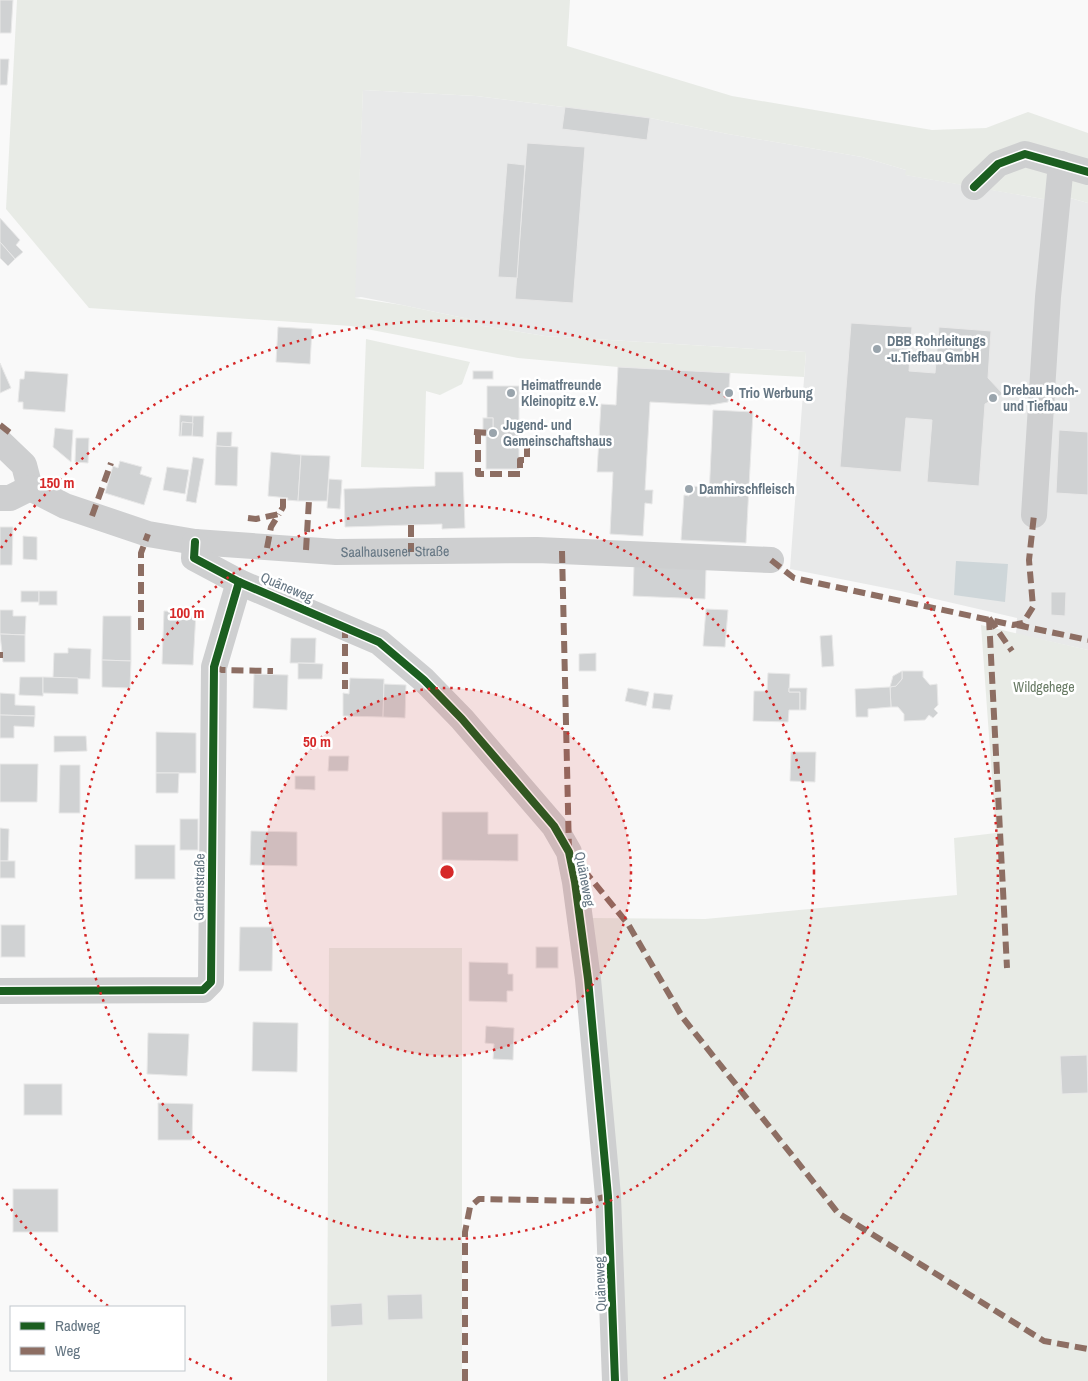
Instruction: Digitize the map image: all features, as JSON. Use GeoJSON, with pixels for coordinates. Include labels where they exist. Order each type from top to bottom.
{"type":"FeatureCollection","features":[{"type":"Feature","properties":{"kind":"street"},"geometry":{"type":"LineString","coordinates":[[974,188],[998,164],[1025,154],[1088,172]]}},
{"type":"Feature","properties":{"kind":"street"},"geometry":{"type":"LineString","coordinates":[[1034,516],[1048,297],[1061,164]]}},
{"type":"Feature","properties":{"kind":"street"},"geometry":{"type":"LineString","coordinates":[[0,442],[24,465],[30,488],[10,498],[0,498]]}},
{"type":"Feature","properties":{"kind":"street","name":"Saalhausener Straße"},"geometry":{"type":"LineString","coordinates":[[30,488],[65,506],[120,525],[148,534],[195,542],[336,552],[546,550],[771,560]]}},
{"type":"Feature","properties":{"kind":"street","name":"Quäneweg"},"geometry":{"type":"LineString","coordinates":[[195,542],[194,558],[239,582],[370,638],[401,659],[462,719],[554,826],[569,852],[588,979],[608,1196],[615,1381]]}},
{"type":"Feature","properties":{"kind":"street","name":"Gartenstraße"},"geometry":{"type":"LineString","coordinates":[[0,991],[203,990],[211,982],[214,667],[239,582]]}},
{"type":"Feature","properties":{"kind":"shaded area"},"geometry":{"type":"Polygon","coordinates":[[[363,90],[476,96],[650,118],[728,134],[862,157],[906,170],[906,175],[1043,199],[1070,198],[1088,203],[1088,650],[1016,634],[1017,618],[901,591],[790,569],[806,352],[545,336],[483,326],[469,319],[402,305],[361,297],[354,298],[363,90]]]}},
{"type":"Feature","properties":{"kind":"shaded area"},"geometry":{"type":"Polygon","coordinates":[[[956,561],[1008,564],[1005,602],[954,595],[956,561]]]}},
{"type":"Feature","properties":{"kind":"green space"},"geometry":{"type":"Polygon","coordinates":[[[17,0],[570,0],[567,46],[732,96],[932,130],[986,128],[1028,112],[1088,133],[1088,203],[1070,198],[1043,199],[905,175],[906,170],[862,157],[728,134],[650,118],[476,96],[363,90],[355,298],[402,305],[469,319],[483,326],[545,336],[806,352],[804,377],[618,367],[518,358],[351,326],[89,308],[6,209],[17,0]]]}},
{"type":"Feature","properties":{"kind":"green space"},"geometry":{"type":"Polygon","coordinates":[[[366,339],[470,362],[462,384],[440,395],[426,391],[424,469],[361,467],[366,339]]]}},
{"type":"Feature","properties":{"kind":"green space","name":"Wildgehege"},"geometry":{"type":"Polygon","coordinates":[[[981,625],[1088,650],[1088,1381],[625,1381],[592,918],[705,919],[957,895],[954,838],[996,833],[981,625]]]}},
{"type":"Feature","properties":{"kind":"green space"},"geometry":{"type":"Polygon","coordinates":[[[329,948],[462,948],[462,1381],[327,1381],[329,948]]]}},
{"type":"Feature","properties":{"kind":"building"},"geometry":{"type":"Polygon","coordinates":[[[0,0],[13,0],[11,33],[0,33],[0,0]]]}},
{"type":"Feature","properties":{"kind":"building"},"geometry":{"type":"Polygon","coordinates":[[[0,59],[9,59],[7,85],[0,85],[0,59]]]}},
{"type":"Feature","properties":{"kind":"building"},"geometry":{"type":"Polygon","coordinates":[[[565,107],[650,118],[647,140],[562,129],[565,107]]]}},
{"type":"Feature","properties":{"kind":"building"},"geometry":{"type":"Polygon","coordinates":[[[527,143],[585,147],[573,303],[515,299],[527,143]]]}},
{"type":"Feature","properties":{"kind":"building"},"geometry":{"type":"Polygon","coordinates":[[[507,163],[525,165],[517,278],[498,277],[507,163]]]}},
{"type":"Feature","properties":{"kind":"building"},"geometry":{"type":"Polygon","coordinates":[[[0,218],[20,240],[16,245],[23,252],[15,259],[0,242],[0,218]]]}},
{"type":"Feature","properties":{"kind":"building"},"geometry":{"type":"Polygon","coordinates":[[[0,242],[15,259],[8,266],[0,258],[0,242]]]}},
{"type":"Feature","properties":{"kind":"building"},"geometry":{"type":"Polygon","coordinates":[[[851,323],[912,327],[909,371],[935,373],[939,327],[991,331],[988,378],[1003,394],[985,404],[979,486],[927,482],[932,420],[906,418],[901,472],[840,467],[851,323]]]}},
{"type":"Feature","properties":{"kind":"building"},"geometry":{"type":"Polygon","coordinates":[[[278,327],[312,329],[310,364],[276,362],[278,327]]]}},
{"type":"Feature","properties":{"kind":"building"},"geometry":{"type":"Polygon","coordinates":[[[0,363],[11,388],[0,393],[0,363]]]}},
{"type":"Feature","properties":{"kind":"building"},"geometry":{"type":"Polygon","coordinates":[[[618,367],[730,373],[728,402],[710,405],[650,402],[645,490],[653,490],[652,504],[645,503],[643,536],[610,534],[613,472],[597,472],[601,404],[616,405],[618,367]]]}},
{"type":"Feature","properties":{"kind":"building"},"geometry":{"type":"Polygon","coordinates":[[[25,371],[68,374],[65,412],[23,409],[23,402],[18,402],[20,379],[24,379],[25,371]]]}},
{"type":"Feature","properties":{"kind":"building"},"geometry":{"type":"Polygon","coordinates":[[[473,371],[493,371],[493,379],[473,379],[473,371]]]}},
{"type":"Feature","properties":{"kind":"building"},"geometry":{"type":"Polygon","coordinates":[[[487,386],[519,386],[519,469],[486,469],[486,436],[493,436],[493,418],[487,418],[487,386]]]}},
{"type":"Feature","properties":{"kind":"building"},"geometry":{"type":"Polygon","coordinates":[[[713,410],[753,412],[746,543],[681,540],[684,495],[689,496],[689,486],[707,487],[706,497],[709,497],[713,410]]]}},
{"type":"Feature","properties":{"kind":"building"},"geometry":{"type":"Polygon","coordinates":[[[180,415],[193,416],[193,423],[182,422],[181,436],[179,436],[180,415]]]}},
{"type":"Feature","properties":{"kind":"building"},"geometry":{"type":"Polygon","coordinates":[[[193,416],[204,416],[203,437],[192,436],[193,416]]]}},
{"type":"Feature","properties":{"kind":"building"},"geometry":{"type":"Polygon","coordinates":[[[483,418],[493,418],[493,436],[483,436],[483,418]]]}},
{"type":"Feature","properties":{"kind":"building"},"geometry":{"type":"Polygon","coordinates":[[[182,422],[193,423],[192,436],[181,436],[182,422]]]}},
{"type":"Feature","properties":{"kind":"building"},"geometry":{"type":"Polygon","coordinates":[[[55,428],[73,430],[71,462],[53,447],[55,428]]]}},
{"type":"Feature","properties":{"kind":"building"},"geometry":{"type":"Polygon","coordinates":[[[1059,430],[1088,432],[1088,495],[1056,493],[1059,430]]]}},
{"type":"Feature","properties":{"kind":"building"},"geometry":{"type":"Polygon","coordinates":[[[217,432],[232,432],[231,447],[216,446],[217,432]]]}},
{"type":"Feature","properties":{"kind":"building"},"geometry":{"type":"Polygon","coordinates":[[[76,438],[89,438],[88,463],[75,462],[76,438]]]}},
{"type":"Feature","properties":{"kind":"building"},"geometry":{"type":"Polygon","coordinates":[[[216,446],[238,447],[237,486],[215,485],[216,446]]]}},
{"type":"Feature","properties":{"kind":"building"},"geometry":{"type":"Polygon","coordinates":[[[271,452],[301,455],[298,501],[268,496],[271,452]]]}},
{"type":"Feature","properties":{"kind":"building"},"geometry":{"type":"Polygon","coordinates":[[[301,455],[330,456],[327,501],[298,501],[301,455]]]}},
{"type":"Feature","properties":{"kind":"building"},"geometry":{"type":"Polygon","coordinates":[[[193,457],[204,459],[196,503],[186,501],[193,457]]]}},
{"type":"Feature","properties":{"kind":"building"},"geometry":{"type":"Polygon","coordinates":[[[120,461],[142,467],[140,474],[152,478],[144,505],[105,493],[113,466],[118,468],[120,461]]]}},
{"type":"Feature","properties":{"kind":"building"},"geometry":{"type":"Polygon","coordinates":[[[167,467],[189,470],[185,494],[163,490],[167,467]]]}},
{"type":"Feature","properties":{"kind":"building"},"geometry":{"type":"Polygon","coordinates":[[[435,472],[463,472],[465,528],[442,529],[442,524],[345,527],[344,489],[435,486],[435,472]]]}},
{"type":"Feature","properties":{"kind":"building"},"geometry":{"type":"Polygon","coordinates":[[[329,479],[342,480],[340,509],[327,508],[329,479]]]}},
{"type":"Feature","properties":{"kind":"building"},"geometry":{"type":"Polygon","coordinates":[[[0,527],[13,527],[12,565],[0,565],[0,527]]]}},
{"type":"Feature","properties":{"kind":"building"},"geometry":{"type":"Polygon","coordinates":[[[23,536],[37,537],[37,560],[23,559],[23,536]]]}},
{"type":"Feature","properties":{"kind":"building"},"geometry":{"type":"Polygon","coordinates":[[[634,566],[706,569],[705,599],[633,596],[634,566]]]}},
{"type":"Feature","properties":{"kind":"building"},"geometry":{"type":"Polygon","coordinates":[[[21,591],[39,591],[39,602],[21,602],[21,591]]]}},
{"type":"Feature","properties":{"kind":"building"},"geometry":{"type":"Polygon","coordinates":[[[39,591],[57,591],[57,605],[39,605],[39,591]]]}},
{"type":"Feature","properties":{"kind":"building"},"geometry":{"type":"Polygon","coordinates":[[[1051,592],[1066,592],[1065,616],[1051,615],[1051,592]]]}},
{"type":"Feature","properties":{"kind":"building"},"geometry":{"type":"Polygon","coordinates":[[[706,609],[728,610],[725,647],[703,646],[706,609]]]}},
{"type":"Feature","properties":{"kind":"building"},"geometry":{"type":"Polygon","coordinates":[[[0,610],[13,610],[13,616],[26,616],[25,635],[0,634],[0,610]]]}},
{"type":"Feature","properties":{"kind":"building"},"geometry":{"type":"Polygon","coordinates":[[[164,611],[196,612],[193,665],[162,664],[164,611]]]}},
{"type":"Feature","properties":{"kind":"building"},"geometry":{"type":"Polygon","coordinates":[[[103,616],[131,616],[131,661],[102,660],[103,616]]]}},
{"type":"Feature","properties":{"kind":"building"},"geometry":{"type":"Polygon","coordinates":[[[0,634],[25,635],[25,662],[3,662],[0,634]]]}},
{"type":"Feature","properties":{"kind":"building"},"geometry":{"type":"Polygon","coordinates":[[[832,635],[834,666],[822,667],[820,636],[832,635]]]}},
{"type":"Feature","properties":{"kind":"building"},"geometry":{"type":"Polygon","coordinates":[[[291,638],[316,638],[315,663],[290,663],[291,638]]]}},
{"type":"Feature","properties":{"kind":"building"},"geometry":{"type":"Polygon","coordinates":[[[68,648],[91,649],[90,679],[53,678],[54,653],[68,653],[68,648]]]}},
{"type":"Feature","properties":{"kind":"building"},"geometry":{"type":"Polygon","coordinates":[[[596,653],[596,671],[579,671],[579,654],[596,653]]]}},
{"type":"Feature","properties":{"kind":"building"},"geometry":{"type":"Polygon","coordinates":[[[102,660],[131,661],[130,688],[102,687],[102,660]]]}},
{"type":"Feature","properties":{"kind":"building"},"geometry":{"type":"Polygon","coordinates":[[[298,663],[323,664],[322,679],[298,679],[298,663]]]}},
{"type":"Feature","properties":{"kind":"building"},"geometry":{"type":"Polygon","coordinates":[[[902,671],[923,671],[923,677],[930,685],[937,684],[938,705],[934,709],[938,713],[933,718],[929,715],[925,720],[904,721],[904,714],[898,707],[891,707],[890,687],[896,686],[902,679],[902,671]]]}},
{"type":"Feature","properties":{"kind":"building"},"geometry":{"type":"Polygon","coordinates":[[[902,671],[902,679],[896,686],[890,687],[893,676],[902,671]]]}},
{"type":"Feature","properties":{"kind":"building"},"geometry":{"type":"Polygon","coordinates":[[[768,673],[790,674],[789,692],[800,692],[800,710],[789,710],[788,722],[753,721],[754,691],[767,691],[768,673]]]}},
{"type":"Feature","properties":{"kind":"building"},"geometry":{"type":"Polygon","coordinates":[[[254,674],[288,675],[287,710],[253,708],[254,674]]]}},
{"type":"Feature","properties":{"kind":"building"},"geometry":{"type":"Polygon","coordinates":[[[20,677],[43,677],[43,696],[19,695],[20,677]]]}},
{"type":"Feature","properties":{"kind":"building"},"geometry":{"type":"Polygon","coordinates":[[[43,677],[78,678],[78,694],[43,693],[43,677]]]}},
{"type":"Feature","properties":{"kind":"building"},"geometry":{"type":"Polygon","coordinates":[[[350,678],[384,679],[383,717],[343,716],[343,693],[349,694],[350,678]]]}},
{"type":"Feature","properties":{"kind":"building"},"geometry":{"type":"Polygon","coordinates":[[[384,684],[406,685],[405,718],[383,717],[384,684]]]}},
{"type":"Feature","properties":{"kind":"building"},"geometry":{"type":"Polygon","coordinates":[[[890,687],[891,707],[868,709],[868,717],[856,717],[855,689],[890,687]]]}},
{"type":"Feature","properties":{"kind":"building"},"geometry":{"type":"Polygon","coordinates":[[[628,688],[649,692],[646,706],[625,701],[628,688]]]}},
{"type":"Feature","properties":{"kind":"building"},"geometry":{"type":"Polygon","coordinates":[[[789,688],[807,688],[806,710],[800,710],[800,692],[789,692],[789,688]]]}},
{"type":"Feature","properties":{"kind":"building"},"geometry":{"type":"Polygon","coordinates":[[[0,693],[15,694],[15,705],[35,706],[35,716],[0,715],[0,693]]]}},
{"type":"Feature","properties":{"kind":"building"},"geometry":{"type":"Polygon","coordinates":[[[654,693],[673,695],[670,710],[652,708],[654,693]]]}},
{"type":"Feature","properties":{"kind":"building"},"geometry":{"type":"Polygon","coordinates":[[[0,715],[35,716],[34,727],[14,726],[14,738],[0,738],[0,715]]]}},
{"type":"Feature","properties":{"kind":"building"},"geometry":{"type":"Polygon","coordinates":[[[156,732],[196,733],[196,773],[156,773],[156,732]]]}},
{"type":"Feature","properties":{"kind":"building"},"geometry":{"type":"Polygon","coordinates":[[[54,736],[86,736],[87,751],[54,752],[54,736]]]}},
{"type":"Feature","properties":{"kind":"building"},"geometry":{"type":"Polygon","coordinates":[[[791,752],[816,752],[815,782],[790,781],[791,752]]]}},
{"type":"Feature","properties":{"kind":"building"},"geometry":{"type":"Polygon","coordinates":[[[329,756],[349,756],[348,771],[328,771],[329,756]]]}},
{"type":"Feature","properties":{"kind":"building"},"geometry":{"type":"Polygon","coordinates":[[[0,764],[38,764],[37,802],[0,802],[0,764]]]}},
{"type":"Feature","properties":{"kind":"building"},"geometry":{"type":"Polygon","coordinates":[[[60,765],[80,765],[80,813],[59,813],[60,765]]]}},
{"type":"Feature","properties":{"kind":"building"},"geometry":{"type":"Polygon","coordinates":[[[156,773],[179,773],[178,793],[156,793],[156,773]]]}},
{"type":"Feature","properties":{"kind":"building"},"geometry":{"type":"Polygon","coordinates":[[[295,776],[315,776],[315,790],[295,789],[295,776]]]}},
{"type":"Feature","properties":{"kind":"building"},"geometry":{"type":"Polygon","coordinates":[[[442,812],[488,812],[488,834],[518,834],[518,861],[442,860],[442,812]]]}},
{"type":"Feature","properties":{"kind":"building"},"geometry":{"type":"Polygon","coordinates":[[[180,819],[198,819],[198,850],[180,850],[180,819]]]}},
{"type":"Feature","properties":{"kind":"building"},"geometry":{"type":"Polygon","coordinates":[[[0,828],[9,829],[8,861],[0,861],[0,828]]]}},
{"type":"Feature","properties":{"kind":"building"},"geometry":{"type":"Polygon","coordinates":[[[251,831],[297,832],[297,866],[250,865],[251,831]]]}},
{"type":"Feature","properties":{"kind":"building"},"geometry":{"type":"Polygon","coordinates":[[[135,845],[175,845],[175,879],[135,879],[135,845]]]}},
{"type":"Feature","properties":{"kind":"building"},"geometry":{"type":"Polygon","coordinates":[[[0,861],[15,861],[15,878],[0,878],[0,861]]]}},
{"type":"Feature","properties":{"kind":"building"},"geometry":{"type":"Polygon","coordinates":[[[1,925],[25,925],[25,957],[1,957],[1,925]]]}},
{"type":"Feature","properties":{"kind":"building"},"geometry":{"type":"Polygon","coordinates":[[[240,927],[273,927],[272,971],[239,971],[240,927]]]}},
{"type":"Feature","properties":{"kind":"building"},"geometry":{"type":"Polygon","coordinates":[[[536,947],[558,947],[558,968],[536,968],[536,947]]]}},
{"type":"Feature","properties":{"kind":"building"},"geometry":{"type":"Polygon","coordinates":[[[469,962],[508,963],[508,974],[513,974],[513,991],[507,991],[507,1002],[469,1001],[469,962]]]}},
{"type":"Feature","properties":{"kind":"building"},"geometry":{"type":"Polygon","coordinates":[[[253,1022],[298,1023],[297,1072],[252,1071],[253,1022]]]}},
{"type":"Feature","properties":{"kind":"building"},"geometry":{"type":"Polygon","coordinates":[[[486,1026],[514,1028],[513,1060],[493,1059],[494,1044],[485,1043],[486,1026]]]}},
{"type":"Feature","properties":{"kind":"building"},"geometry":{"type":"Polygon","coordinates":[[[148,1033],[189,1034],[187,1076],[147,1074],[148,1033]]]}},
{"type":"Feature","properties":{"kind":"building"},"geometry":{"type":"Polygon","coordinates":[[[1087,1055],[1088,1093],[1062,1094],[1060,1056],[1087,1055]]]}},
{"type":"Feature","properties":{"kind":"building"},"geometry":{"type":"Polygon","coordinates":[[[24,1084],[62,1084],[62,1115],[24,1115],[24,1084]]]}},
{"type":"Feature","properties":{"kind":"building"},"geometry":{"type":"Polygon","coordinates":[[[158,1103],[193,1104],[192,1140],[158,1140],[158,1103]]]}},
{"type":"Feature","properties":{"kind":"building"},"geometry":{"type":"Polygon","coordinates":[[[13,1189],[58,1189],[58,1232],[13,1232],[13,1189]]]}},
{"type":"Feature","properties":{"kind":"building"},"geometry":{"type":"Polygon","coordinates":[[[422,1294],[423,1319],[388,1320],[387,1295],[422,1294]]]}},
{"type":"Feature","properties":{"kind":"building"},"geometry":{"type":"Polygon","coordinates":[[[362,1303],[363,1325],[331,1327],[330,1305],[362,1303]]]}},
{"type":"Feature","properties":{"kind":"marked path"},"geometry":{"type":"LineString","coordinates":[[0,425],[13,435]]}},
{"type":"Feature","properties":{"kind":"marked path"},"geometry":{"type":"LineString","coordinates":[[474,432],[493,433]]}},
{"type":"Feature","properties":{"kind":"marked path"},"geometry":{"type":"LineString","coordinates":[[478,432],[478,474],[520,474],[520,460],[527,460],[527,441]]}},
{"type":"Feature","properties":{"kind":"marked path"},"geometry":{"type":"LineString","coordinates":[[92,516],[111,463]]}},
{"type":"Feature","properties":{"kind":"marked path"},"geometry":{"type":"LineString","coordinates":[[248,518],[256,519],[279,514],[283,507],[283,497]]}},
{"type":"Feature","properties":{"kind":"marked path"},"geometry":{"type":"LineString","coordinates":[[306,550],[309,500]]}},
{"type":"Feature","properties":{"kind":"marked path"},"geometry":{"type":"LineString","coordinates":[[267,548],[271,527],[279,514]]}},
{"type":"Feature","properties":{"kind":"marked path"},"geometry":{"type":"LineString","coordinates":[[771,560],[794,578],[1013,625],[1023,623],[1033,607],[1029,560],[1034,515]]}},
{"type":"Feature","properties":{"kind":"marked path"},"geometry":{"type":"LineString","coordinates":[[411,525],[411,552]]}},
{"type":"Feature","properties":{"kind":"marked path"},"geometry":{"type":"LineString","coordinates":[[141,630],[141,553],[148,534]]}},
{"type":"Feature","properties":{"kind":"marked path"},"geometry":{"type":"LineString","coordinates":[[562,551],[569,852],[628,924],[683,1018],[838,1213],[1044,1341],[1088,1349]]}},
{"type":"Feature","properties":{"kind":"marked path"},"geometry":{"type":"LineString","coordinates":[[989,618],[1007,968]]}},
{"type":"Feature","properties":{"kind":"marked path"},"geometry":{"type":"LineString","coordinates":[[989,618],[1012,651]]}},
{"type":"Feature","properties":{"kind":"marked path"},"geometry":{"type":"LineString","coordinates":[[1017,625],[1088,640]]}},
{"type":"Feature","properties":{"kind":"marked path"},"geometry":{"type":"LineString","coordinates":[[345,626],[345,689]]}},
{"type":"Feature","properties":{"kind":"marked path"},"geometry":{"type":"LineString","coordinates":[[214,667],[222,670],[273,671]]}},
{"type":"Feature","properties":{"kind":"marked path"},"geometry":{"type":"LineString","coordinates":[[465,1381],[465,1232],[470,1207],[479,1199],[589,1201],[608,1196]]}},
{"type":"Feature","properties":{"kind":"cycle path"},"geometry":{"type":"LineString","coordinates":[[974,187],[998,164],[1025,154],[1088,172]]}},
{"type":"Feature","properties":{"kind":"cycle path"},"geometry":{"type":"LineString","coordinates":[[195,542],[194,558],[239,582],[379,642],[424,680],[462,719],[554,826],[569,852],[588,979],[608,1196],[615,1381]]}},
{"type":"Feature","properties":{"kind":"cycle path"},"geometry":{"type":"LineString","coordinates":[[0,991],[203,990],[211,982],[214,667],[239,582]]}},
{"type":"Feature","properties":{"kind":"place","name":"DBB Rohrleitungs -u.Tiefbau GmbH"},"geometry":{"type":"Point","coordinates":[877,349]}},
{"type":"Feature","properties":{"kind":"place","name":"Heimatfreunde Kleinopitz e.V."},"geometry":{"type":"Point","coordinates":[511,393]}},
{"type":"Feature","properties":{"kind":"place","name":"Trio Werbung"},"geometry":{"type":"Point","coordinates":[729,393]}},
{"type":"Feature","properties":{"kind":"place","name":"Drebau Hoch- und Tiefbau"},"geometry":{"type":"Point","coordinates":[993,398]}},
{"type":"Feature","properties":{"kind":"place","name":"Jugend- und Gemeinschaftshaus"},"geometry":{"type":"Point","coordinates":[493,433]}},
{"type":"Feature","properties":{"kind":"place","name":"Damhirschfleisch"},"geometry":{"type":"Point","coordinates":[689,489]}}]}
